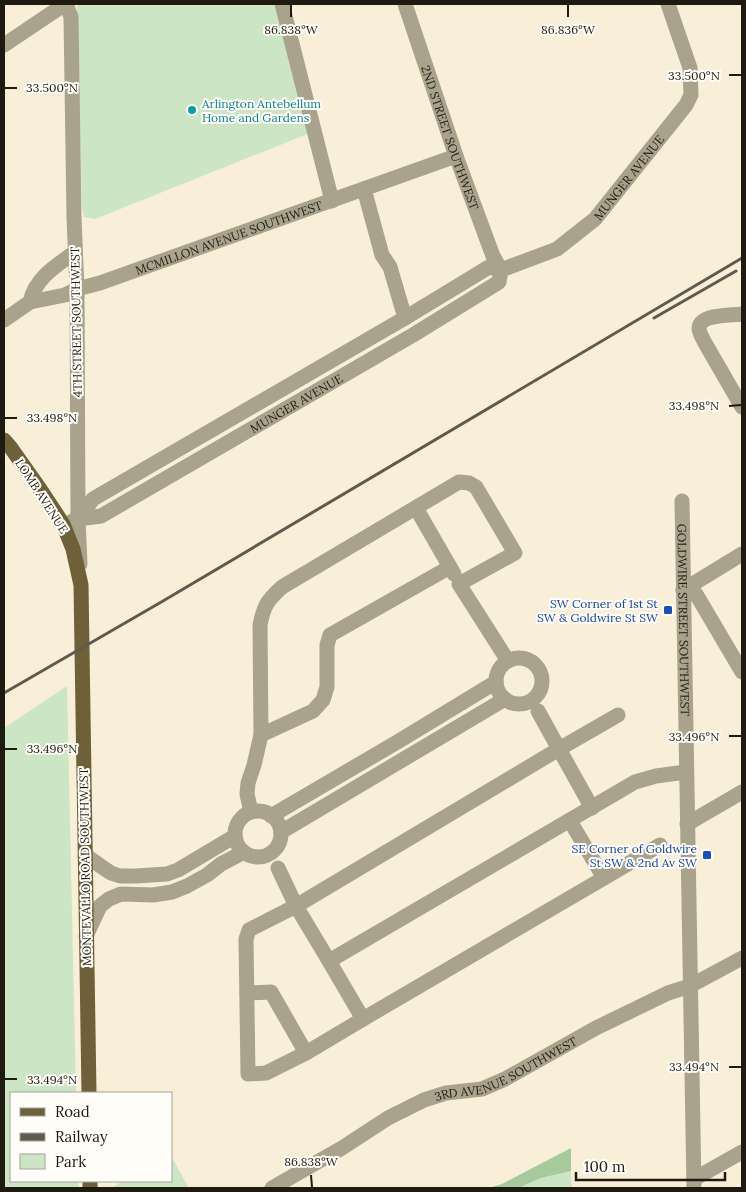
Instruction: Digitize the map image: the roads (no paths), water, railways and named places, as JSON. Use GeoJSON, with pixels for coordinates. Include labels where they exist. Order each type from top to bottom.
{"type":"FeatureCollection","features":[{"type":"Feature","properties":{"kind":"main road","name":"LOMB AVENUE"},"geometry":{"type":"LineString","coordinates":[[4,440],[63,524],[73,549],[81,585]]}},
{"type":"Feature","properties":{"kind":"main road","name":"4TH STREET SOUTHWEST"},"geometry":{"type":"LineString","coordinates":[[81,585],[82,640]]}},
{"type":"Feature","properties":{"kind":"main road","name":"MONTEVALLO ROAD SOUTHWEST"},"geometry":{"type":"LineString","coordinates":[[82,640],[88,1092]]}},
{"type":"Feature","properties":{"kind":"street"},"geometry":{"type":"LineString","coordinates":[[4,45],[66,4]]}},
{"type":"Feature","properties":{"kind":"street","name":"4TH STREET SOUTHWEST"},"geometry":{"type":"LineString","coordinates":[[66,4],[71,17],[77,289],[78,519],[81,585]]}},
{"type":"Feature","properties":{"kind":"street"},"geometry":{"type":"LineString","coordinates":[[282,4],[332,201]]}},
{"type":"Feature","properties":{"kind":"street","name":"2ND STREET SOUTHWEST"},"geometry":{"type":"LineString","coordinates":[[405,4],[456,156],[493,256],[501,270]]}},
{"type":"Feature","properties":{"kind":"street","name":"MUNGER AVENUE"},"geometry":{"type":"LineString","coordinates":[[78,519],[93,499],[406,318],[489,267],[501,270],[557,248],[595,219],[686,104],[691,95],[690,68],[668,4]]}},
{"type":"Feature","properties":{"kind":"street","name":"MCMILLON AVENUE SOUTHWEST"},"geometry":{"type":"LineString","coordinates":[[4,320],[30,302],[65,295],[77,289],[100,283],[456,156]]}},
{"type":"Feature","properties":{"kind":"street"},"geometry":{"type":"LineString","coordinates":[[364,189],[382,255],[390,267],[406,318]]}},
{"type":"Feature","properties":{"kind":"street"},"geometry":{"type":"LineString","coordinates":[[30,302],[32,294],[46,273],[76,252]]}},
{"type":"Feature","properties":{"kind":"street","name":"MUNGER AVENUE"},"geometry":{"type":"LineString","coordinates":[[63,524],[78,519],[100,516],[225,444],[499,282],[501,270]]}},
{"type":"Feature","properties":{"kind":"street"},"geometry":{"type":"LineString","coordinates":[[742,314],[711,317],[705,319],[699,328],[700,335],[742,407]]}},
{"type":"Feature","properties":{"kind":"street"},"geometry":{"type":"LineString","coordinates":[[355,347],[366,362]]}},
{"type":"Feature","properties":{"kind":"street"},"geometry":{"type":"LineString","coordinates":[[215,429],[225,444]]}},
{"type":"Feature","properties":{"kind":"street"},"geometry":{"type":"LineString","coordinates":[[251,812],[247,794],[248,784],[261,735],[260,625],[264,609],[270,598],[282,587],[459,482],[468,483],[476,487],[515,553],[459,584]]}},
{"type":"Feature","properties":{"kind":"street","name":"GOLDWIRE STREET SOUTHWEST"},"geometry":{"type":"LineString","coordinates":[[682,501],[694,1184]]}},
{"type":"Feature","properties":{"kind":"street"},"geometry":{"type":"LineString","coordinates":[[416,508],[459,584],[508,661]]}},
{"type":"Feature","properties":{"kind":"street"},"geometry":{"type":"LineString","coordinates":[[683,590],[742,554]]}},
{"type":"Feature","properties":{"kind":"street"},"geometry":{"type":"LineString","coordinates":[[261,735],[313,711],[323,700],[327,687],[327,645],[330,635],[450,567]]}},
{"type":"Feature","properties":{"kind":"street"},"geometry":{"type":"LineString","coordinates":[[683,590],[696,594],[742,672]]}},
{"type":"Feature","properties":{"kind":"street"},"geometry":{"type":"LineString","coordinates":[[522,658],[535,664],[540,670],[542,685],[531,699],[520,703],[512,702],[505,699],[500,693],[496,682],[498,671],[508,661],[522,658]]}},
{"type":"Feature","properties":{"kind":"street"},"geometry":{"type":"LineString","coordinates":[[271,816],[399,742],[496,682]]}},
{"type":"Feature","properties":{"kind":"street"},"geometry":{"type":"LineString","coordinates":[[281,832],[505,699]]}},
{"type":"Feature","properties":{"kind":"street"},"geometry":{"type":"LineString","coordinates":[[531,699],[533,710],[538,711],[592,808]]}},
{"type":"Feature","properties":{"kind":"street"},"geometry":{"type":"LineString","coordinates":[[618,715],[296,906],[249,930],[246,939],[248,1074],[266,1073],[306,1053],[660,845]]}},
{"type":"Feature","properties":{"kind":"street"},"geometry":{"type":"LineString","coordinates":[[329,961],[635,782],[656,776],[686,772]]}},
{"type":"Feature","properties":{"kind":"street"},"geometry":{"type":"LineString","coordinates":[[687,824],[742,792]]}},
{"type":"Feature","properties":{"kind":"street"},"geometry":{"type":"LineString","coordinates":[[251,812],[266,812],[271,816],[278,822],[281,832],[279,844],[268,853],[254,857],[244,852],[237,843],[235,836],[239,822],[251,812]]}},
{"type":"Feature","properties":{"kind":"street"},"geometry":{"type":"LineString","coordinates":[[570,821],[604,878]]}},
{"type":"Feature","properties":{"kind":"street"},"geometry":{"type":"LineString","coordinates":[[85,855],[102,868],[120,876],[167,874],[178,870],[235,836]]}},
{"type":"Feature","properties":{"kind":"street"},"geometry":{"type":"LineString","coordinates":[[86,936],[100,906],[109,899],[121,894],[153,895],[172,892],[207,875],[221,864],[244,852]]}},
{"type":"Feature","properties":{"kind":"street"},"geometry":{"type":"LineString","coordinates":[[268,853],[278,868],[296,906],[363,1019]]}},
{"type":"Feature","properties":{"kind":"street","name":"3RD AVENUE SOUTHWEST"},"geometry":{"type":"LineString","coordinates":[[272,1188],[342,1148],[388,1118],[424,1100],[446,1093],[482,1089],[505,1079],[596,1028],[668,993],[690,986],[742,958]]}},
{"type":"Feature","properties":{"kind":"street"},"geometry":{"type":"LineString","coordinates":[[246,993],[271,992],[306,1053]]}},
{"type":"Feature","properties":{"kind":"street"},"geometry":{"type":"LineString","coordinates":[[694,1184],[742,1152]]}},
{"type":"Feature","properties":{"kind":"railway"},"geometry":{"type":"LineString","coordinates":[[4,693],[742,258]]}},
{"type":"Feature","properties":{"kind":"railway"},"geometry":{"type":"LineString","coordinates":[[654,318],[736,271]]}},
{"type":"Feature","properties":{"kind":"place","name":"Arlington Antebellum Home and Gardens"},"geometry":{"type":"Point","coordinates":[192,110]}},
{"type":"Feature","properties":{"kind":"place","name":"SW Corner of 1st St SW & Goldwire St SW"},"geometry":{"type":"Point","coordinates":[668,610]}},
{"type":"Feature","properties":{"kind":"place","name":"SE Corner of Goldwire St SW & 2nd Av SW"},"geometry":{"type":"Point","coordinates":[707,855]}}]}
